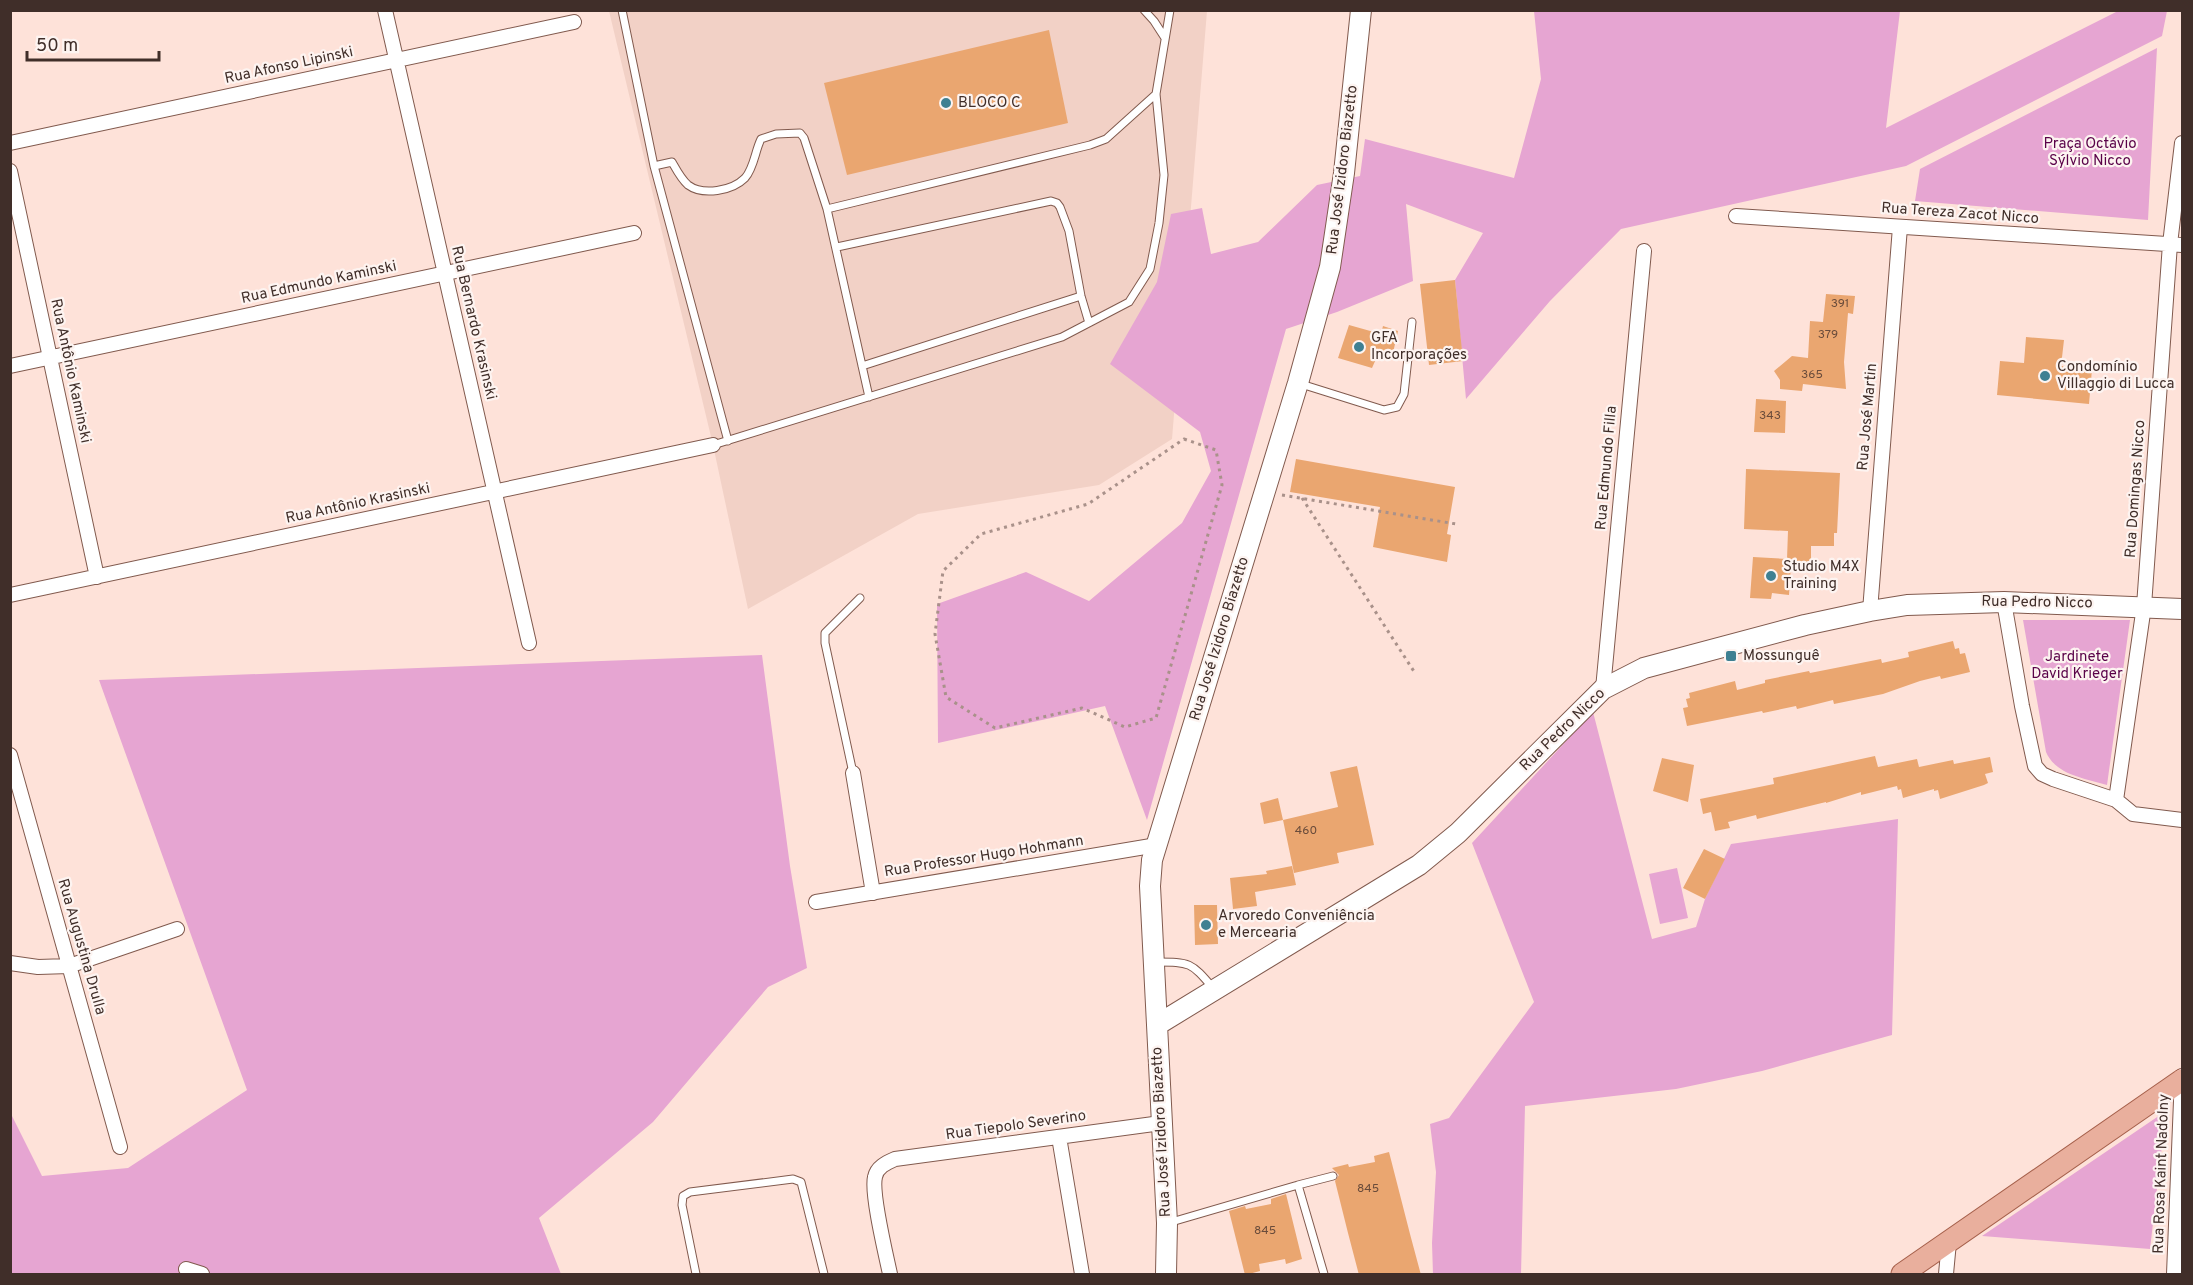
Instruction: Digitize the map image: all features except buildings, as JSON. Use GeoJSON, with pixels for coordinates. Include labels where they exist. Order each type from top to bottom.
{"type":"FeatureCollection","features":[{"type":"Feature","properties":{"kind":"main road"},"geometry":{"type":"LineString","coordinates":[[1902,1275],[2182,1081]]}},
{"type":"Feature","properties":{"kind":"street","name":"Rua Bernardo Krasinski"},"geometry":{"type":"LineString","coordinates":[[385,10],[529,643]]}},
{"type":"Feature","properties":{"kind":"street","name":"Rua José Izidoro Biazetto"},"geometry":{"type":"LineString","coordinates":[[1166,1275],[1167,1223],[1150,880],[1156,845],[1298,384],[1330,267],[1338,223],[1361,10]]}},
{"type":"Feature","properties":{"kind":"street","name":"Rua Afonso Lipinski"},"geometry":{"type":"LineString","coordinates":[[10,143],[574,22]]}},
{"type":"Feature","properties":{"kind":"street","name":"Rua Domingas Nicco"},"geometry":{"type":"LineString","coordinates":[[2116,800],[2144,606],[2176,244],[2182,143]]}},
{"type":"Feature","properties":{"kind":"street","name":"Rua Antônio Kaminski"},"geometry":{"type":"LineString","coordinates":[[10,171],[97,577]]}},
{"type":"Feature","properties":{"kind":"street","name":"Rua Tereza Zacot Nicco"},"geometry":{"type":"LineString","coordinates":[[1736,216],[2176,244]]}},
{"type":"Feature","properties":{"kind":"street","name":"Rua José Martin"},"geometry":{"type":"LineString","coordinates":[[1870,611],[1900,226]]}},
{"type":"Feature","properties":{"kind":"street","name":"Rua Edmundo Kaminski"},"geometry":{"type":"LineString","coordinates":[[10,366],[634,233]]}},
{"type":"Feature","properties":{"kind":"street","name":"Rua Edmundo Filla"},"geometry":{"type":"LineString","coordinates":[[1603,689],[1644,251]]}},
{"type":"Feature","properties":{"kind":"street","name":"Rua Antônio Krasinski"},"geometry":{"type":"LineString","coordinates":[[10,595],[713,445]]}},
{"type":"Feature","properties":{"kind":"street","name":"Rua Pedro Nicco"},"geometry":{"type":"LineString","coordinates":[[1156,1025],[1392,884],[1427,859],[1458,833],[1603,689],[1644,668],[1670,659],[1805,625],[1870,611],[1940,603],[2004,602],[2182,609]]}},
{"type":"Feature","properties":{"kind":"street"},"geometry":{"type":"LineString","coordinates":[[2004,602],[2035,766],[2042,774],[2053,779],[2116,800],[2133,814],[2182,820]]}},
{"type":"Feature","properties":{"kind":"street","name":"Rua Augustina Drulla"},"geometry":{"type":"LineString","coordinates":[[10,755],[120,1147]]}},
{"type":"Feature","properties":{"kind":"street"},"geometry":{"type":"LineString","coordinates":[[853,772],[873,892]]}},
{"type":"Feature","properties":{"kind":"street","name":"Rua Professor Hugo Hohmann"},"geometry":{"type":"LineString","coordinates":[[816,902],[1156,845]]}},
{"type":"Feature","properties":{"kind":"street"},"geometry":{"type":"LineString","coordinates":[[10,963],[38,967],[69,966],[177,929]]}},
{"type":"Feature","properties":{"kind":"street","name":"Rua Rosa Kaint Nadolny"},"geometry":{"type":"LineString","coordinates":[[2174,1275],[2182,1074]]}},
{"type":"Feature","properties":{"kind":"street","name":"Rua Tiepolo Severino"},"geometry":{"type":"LineString","coordinates":[[890,1275],[874,1187],[878,1169],[895,1160],[1161,1123]]}},
{"type":"Feature","properties":{"kind":"street"},"geometry":{"type":"LineString","coordinates":[[1059,1137],[1082,1275]]}},
{"type":"Feature","properties":{"kind":"street"},"geometry":{"type":"LineString","coordinates":[[1946,1275],[1949,1242]]}},
{"type":"Feature","properties":{"kind":"street"},"geometry":{"type":"LineString","coordinates":[[186,1269],[202,1275]]}},
{"type":"Feature","properties":{"kind":"lane"},"geometry":{"type":"LineString","coordinates":[[622,10],[654,166],[728,441]]}},
{"type":"Feature","properties":{"kind":"lane"},"geometry":{"type":"LineString","coordinates":[[1144,10],[1165,38]]}},
{"type":"Feature","properties":{"kind":"lane"},"geometry":{"type":"LineString","coordinates":[[713,445],[1062,337],[1129,302],[1150,269],[1159,223],[1164,175],[1156,94],[1170,10]]}},
{"type":"Feature","properties":{"kind":"lane"},"geometry":{"type":"LineString","coordinates":[[826,209],[1098,142],[1106,139],[1156,94]]}},
{"type":"Feature","properties":{"kind":"lane"},"geometry":{"type":"LineString","coordinates":[[654,166],[672,162],[685,183],[693,188],[710,191],[728,188],[746,177],[760,139],[776,134],[800,133],[804,138],[837,247],[869,397]]}},
{"type":"Feature","properties":{"kind":"lane"},"geometry":{"type":"LineString","coordinates":[[837,247],[1051,201],[1060,207],[1069,231],[1081,297],[1089,323]]}},
{"type":"Feature","properties":{"kind":"lane"},"geometry":{"type":"LineString","coordinates":[[862,366],[1081,297]]}},
{"type":"Feature","properties":{"kind":"lane"},"geometry":{"type":"LineString","coordinates":[[1298,384],[1384,410],[1396,407],[1404,394],[1412,322]]}},
{"type":"Feature","properties":{"kind":"lane"},"geometry":{"type":"LineString","coordinates":[[853,772],[825,643],[825,633],[860,598]]}},
{"type":"Feature","properties":{"kind":"lane"},"geometry":{"type":"LineString","coordinates":[[1154,962],[1180,962],[1196,968],[1215,991]]}},
{"type":"Feature","properties":{"kind":"lane"},"geometry":{"type":"LineString","coordinates":[[1167,1223],[1333,1176]]}},
{"type":"Feature","properties":{"kind":"lane"},"geometry":{"type":"LineString","coordinates":[[696,1275],[682,1205],[684,1196],[690,1192],[793,1179],[801,1182],[824,1275]]}},
{"type":"Feature","properties":{"kind":"lane"},"geometry":{"type":"LineString","coordinates":[[1298,1185],[1324,1275]]}},
{"type":"Feature","properties":{"kind":"path"},"geometry":{"type":"LineString","coordinates":[[1184,439],[1216,450],[1222,485],[1156,718],[1125,727],[1082,708],[995,728],[946,697],[935,634],[943,571],[981,534],[1088,504],[1184,439]]}},
{"type":"Feature","properties":{"kind":"path"},"geometry":{"type":"LineString","coordinates":[[1265,492],[1456,524]]}},
{"type":"Feature","properties":{"kind":"path"},"geometry":{"type":"LineString","coordinates":[[1302,498],[1415,673]]}},
{"type":"Feature","properties":{"kind":"shaded area"},"geometry":{"type":"Polygon","coordinates":[[[609,11],[1207,11],[1172,439],[1099,485],[918,514],[748,609],[713,445],[609,11]]]}},
{"type":"Feature","properties":{"kind":"green space"},"geometry":{"type":"Polygon","coordinates":[[[1534,11],[1900,11],[1886,128],[2118,11],[2167,11],[2162,36],[1906,166],[1621,229],[1550,301],[1466,399],[1455,280],[1483,233],[1406,204],[1413,281],[1337,312],[1286,329],[1147,820],[1105,706],[938,743],[937,604],[1026,572],[1089,601],[1182,523],[1211,471],[1200,432],[1110,364],[1157,282],[1171,214],[1202,208],[1211,254],[1258,242],[1317,185],[1360,176],[1365,139],[1514,178],[1541,79],[1534,11]]]}},
{"type":"Feature","properties":{"kind":"green space","name":"Praça Octávio Sýlvio Nicco"},"geometry":{"type":"Polygon","coordinates":[[[2157,48],[2148,220],[1915,201],[1920,169],[2157,48]]]}},
{"type":"Feature","properties":{"kind":"green space","name":"Jardinete David Krieger"},"geometry":{"type":"Polygon","coordinates":[[[2023,620],[2130,620],[2107,785],[2064,771],[2051,760],[2046,752],[2023,620]]]}},
{"type":"Feature","properties":{"kind":"green space"},"geometry":{"type":"Polygon","coordinates":[[[762,655],[790,866],[807,968],[768,987],[653,1122],[539,1218],[561,1274],[11,1274],[10,1112],[42,1176],[128,1168],[247,1090],[99,680],[762,655]]]}},
{"type":"Feature","properties":{"kind":"green space"},"geometry":{"type":"Polygon","coordinates":[[[1593,712],[1652,939],[1696,927],[1705,899],[1731,844],[1898,819],[1892,1035],[1762,1071],[1676,1089],[1525,1106],[1521,1274],[1433,1274],[1432,1243],[1436,1172],[1430,1124],[1449,1118],[1534,1002],[1472,843],[1593,712]]]}},
{"type":"Feature","properties":{"kind":"green space"},"geometry":{"type":"Polygon","coordinates":[[[1677,868],[1688,918],[1660,924],[1649,874],[1677,868]]]}},
{"type":"Feature","properties":{"kind":"green space"},"geometry":{"type":"Polygon","coordinates":[[[2166,1111],[2150,1249],[1982,1236],[2166,1111]]]}},
{"type":"Feature","properties":{"kind":"place","name":"BLOCO C"},"geometry":{"type":"Point","coordinates":[946,103]}},
{"type":"Feature","properties":{"kind":"place","name":"GFA Incorporações"},"geometry":{"type":"Point","coordinates":[1359,347]}},
{"type":"Feature","properties":{"kind":"place","name":"Condomínio Villaggio di Lucca"},"geometry":{"type":"Point","coordinates":[2045,376]}},
{"type":"Feature","properties":{"kind":"place","name":"Studio M4X Training"},"geometry":{"type":"Point","coordinates":[1771,576]}},
{"type":"Feature","properties":{"kind":"place","name":"Mossunguê"},"geometry":{"type":"Point","coordinates":[1731,656]}},
{"type":"Feature","properties":{"kind":"place","name":"Arvoredo Conveniência e Mercearia"},"geometry":{"type":"Point","coordinates":[1206,925]}}]}
